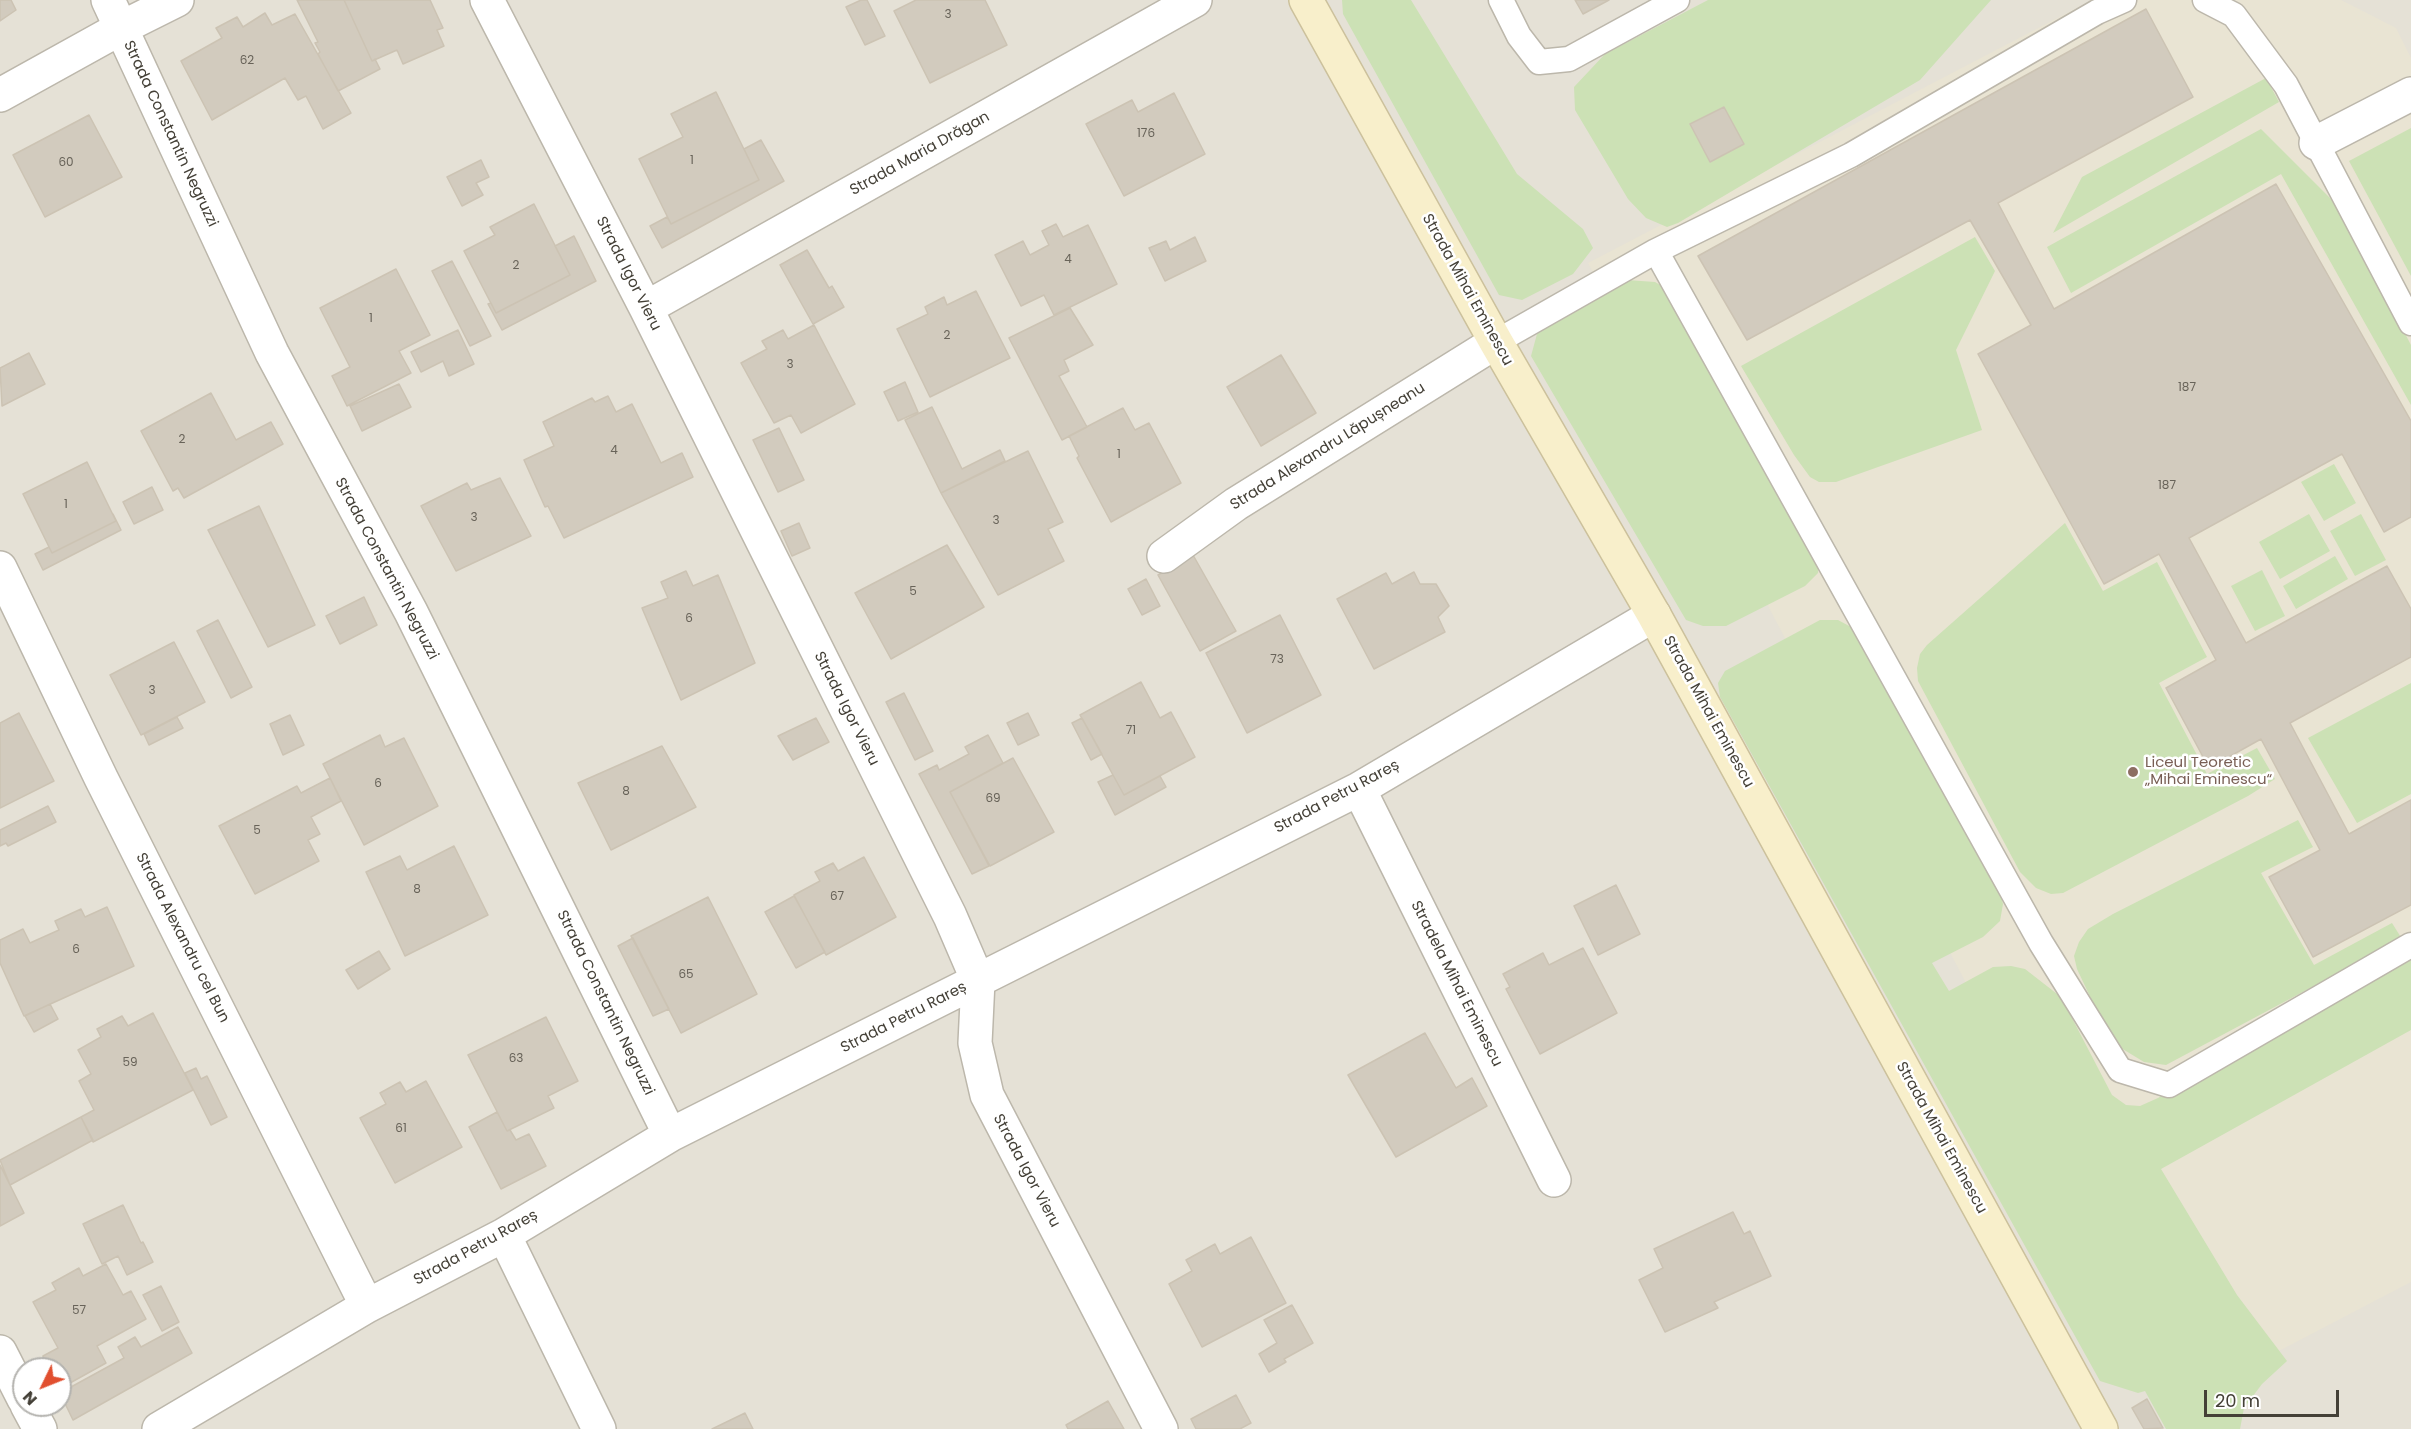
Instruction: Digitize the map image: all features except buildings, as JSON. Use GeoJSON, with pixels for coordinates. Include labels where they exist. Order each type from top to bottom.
{"type":"FeatureCollection","features":[{"type":"Feature","properties":{"kind":"main road","name":"Strada Mihai Eminescu"},"geometry":{"type":"LineString","coordinates":[[1306,0],[1496,342],[1654,615],[2101,1429]]}},
{"type":"Feature","properties":{"kind":"street"},"geometry":{"type":"LineString","coordinates":[[0,95],[115,14],[177,0]]}},
{"type":"Feature","properties":{"kind":"street","name":"Strada Igor Vieru"},"geometry":{"type":"LineString","coordinates":[[487,0],[646,308],[950,916],[978,981],[975,1043],[987,1095],[1161,1429]]}},
{"type":"Feature","properties":{"kind":"street","name":"Strada Maria Drăgan"},"geometry":{"type":"LineString","coordinates":[[646,308],[1195,0]]}},
{"type":"Feature","properties":{"kind":"street","name":"Strada Constantin Negruzzi"},"geometry":{"type":"LineString","coordinates":[[115,14],[272,353],[411,612],[670,1135]]}},
{"type":"Feature","properties":{"kind":"street"},"geometry":{"type":"LineString","coordinates":[[2316,143],[2411,94]]}},
{"type":"Feature","properties":{"kind":"street","name":"Strada Alexandru Lăpușneanu"},"geometry":{"type":"LineString","coordinates":[[1164,555],[1236,504],[1496,342]]}},
{"type":"Feature","properties":{"kind":"street","name":"Strada Alexandru cel Bun"},"geometry":{"type":"LineString","coordinates":[[0,568],[101,778],[367,1306]]}},
{"type":"Feature","properties":{"kind":"street","name":"Strada Petru Rareș"},"geometry":{"type":"LineString","coordinates":[[159,1429],[367,1306],[504,1235],[670,1135],[1359,789],[1654,615]]}},
{"type":"Feature","properties":{"kind":"street","name":"Stradela Mihai Eminescu"},"geometry":{"type":"LineString","coordinates":[[1359,789],[1554,1180]]}},
{"type":"Feature","properties":{"kind":"street"},"geometry":{"type":"LineString","coordinates":[[504,1235],[599,1429]]}},
{"type":"Feature","properties":{"kind":"street"},"geometry":{"type":"LineString","coordinates":[[0,1352],[12,1376]]}},
{"type":"Feature","properties":{"kind":"lane"},"geometry":{"type":"LineString","coordinates":[[1501,0],[1519,36],[1539,62],[1569,59],[1677,0]]}},
{"type":"Feature","properties":{"kind":"lane"},"geometry":{"type":"LineString","coordinates":[[1496,342],[1656,251],[1851,155],[2097,12],[2124,0]]}},
{"type":"Feature","properties":{"kind":"lane"},"geometry":{"type":"LineString","coordinates":[[2205,0],[2234,15],[2286,85],[2411,323]]}},
{"type":"Feature","properties":{"kind":"lane"},"geometry":{"type":"LineString","coordinates":[[1656,251],[2041,943],[2120,1070],[2169,1085],[2411,945]]}},
{"type":"Feature","properties":{"kind":"shaded area"},"geometry":{"type":"Polygon","coordinates":[[[0,0],[2411,0],[2411,1429],[0,1429],[0,0]]]}},
{"type":"Feature","properties":{"kind":"shaded area","name":"Liceul Teoretic „Mihai Eminescu“"},"geometry":{"type":"Polygon","coordinates":[[[2092,0],[2341,0],[2396,28],[2411,58],[2411,1282],[2185,1400],[1588,263],[2092,0]]]}},
{"type":"Feature","properties":{"kind":"green space"},"geometry":{"type":"Polygon","coordinates":[[[1342,0],[1411,0],[1517,174],[1583,229],[1593,248],[1573,274],[1522,300],[1499,295],[1343,14],[1342,0]]]}},
{"type":"Feature","properties":{"kind":"green space"},"geometry":{"type":"Polygon","coordinates":[[[1708,0],[1991,0],[1920,80],[1678,223],[1667,227],[1646,218],[1628,199],[1575,110],[1574,87],[1605,54],[1708,0]]]}},
{"type":"Feature","properties":{"kind":"green space"},"geometry":{"type":"Polygon","coordinates":[[[2266,78],[2279,102],[2053,233],[2082,177],[2266,78]]]}},
{"type":"Feature","properties":{"kind":"green space"},"geometry":{"type":"Polygon","coordinates":[[[2411,128],[2411,276],[2349,161],[2411,128]]]}},
{"type":"Feature","properties":{"kind":"green space"},"geometry":{"type":"Polygon","coordinates":[[[2261,129],[2338,206],[2411,345],[2411,405],[2281,174],[2071,293],[2047,247],[2261,129]]]}},
{"type":"Feature","properties":{"kind":"green space"},"geometry":{"type":"Polygon","coordinates":[[[1975,237],[1995,271],[1956,350],[1982,430],[1836,482],[1819,482],[1810,477],[1794,455],[1741,366],[1975,237]]]}},
{"type":"Feature","properties":{"kind":"green space"},"geometry":{"type":"Polygon","coordinates":[[[1627,280],[1655,282],[1669,290],[1819,557],[1818,573],[1805,586],[1726,626],[1703,626],[1686,620],[1531,356],[1537,334],[1547,324],[1627,280]]]}},
{"type":"Feature","properties":{"kind":"green space"},"geometry":{"type":"Polygon","coordinates":[[[2334,464],[2356,503],[2324,521],[2301,482],[2334,464]]]}},
{"type":"Feature","properties":{"kind":"green space"},"geometry":{"type":"Polygon","coordinates":[[[2309,514],[2330,551],[2280,579],[2259,542],[2309,514]]]}},
{"type":"Feature","properties":{"kind":"green space"},"geometry":{"type":"Polygon","coordinates":[[[2361,514],[2386,560],[2355,576],[2330,531],[2361,514]]]}},
{"type":"Feature","properties":{"kind":"green space"},"geometry":{"type":"Polygon","coordinates":[[[2065,523],[2103,591],[2157,562],[2207,657],[2159,683],[2207,774],[2257,748],[2275,779],[2248,796],[2063,893],[2051,894],[2036,888],[2020,872],[1918,681],[1917,668],[1920,654],[1927,645],[2065,523]]]}},
{"type":"Feature","properties":{"kind":"green space"},"geometry":{"type":"Polygon","coordinates":[[[2335,556],[2348,579],[2296,609],[2283,586],[2335,556]]]}},
{"type":"Feature","properties":{"kind":"green space"},"geometry":{"type":"Polygon","coordinates":[[[2262,570],[2285,616],[2255,631],[2231,586],[2262,570]]]}},
{"type":"Feature","properties":{"kind":"green space"},"geometry":{"type":"Polygon","coordinates":[[[1820,620],[1838,620],[1851,627],[1998,882],[2003,904],[2000,921],[1983,937],[1932,963],[1949,991],[1993,967],[2011,966],[2025,969],[2061,997],[2112,1095],[2126,1105],[2140,1106],[2158,1098],[2411,960],[2411,1030],[2161,1169],[2237,1295],[2287,1361],[2262,1384],[2244,1408],[2240,1429],[2166,1429],[2145,1391],[2138,1393],[2100,1381],[1720,697],[1718,683],[1725,671],[1820,620]]]}},
{"type":"Feature","properties":{"kind":"green space"},"geometry":{"type":"Polygon","coordinates":[[[2411,683],[2411,794],[2357,823],[2308,738],[2411,683]]]}},
{"type":"Feature","properties":{"kind":"green space"},"geometry":{"type":"Polygon","coordinates":[[[2298,820],[2313,847],[2261,873],[2314,965],[2392,923],[2402,939],[2166,1065],[2144,1062],[2121,1048],[2094,1005],[2077,969],[2074,956],[2079,942],[2088,929],[2298,820]]]}},
{"type":"Feature","properties":{"kind":"place","name":"Liceul Teoretic „Mihai Eminescu“"},"geometry":{"type":"Point","coordinates":[2133,772]}}]}
